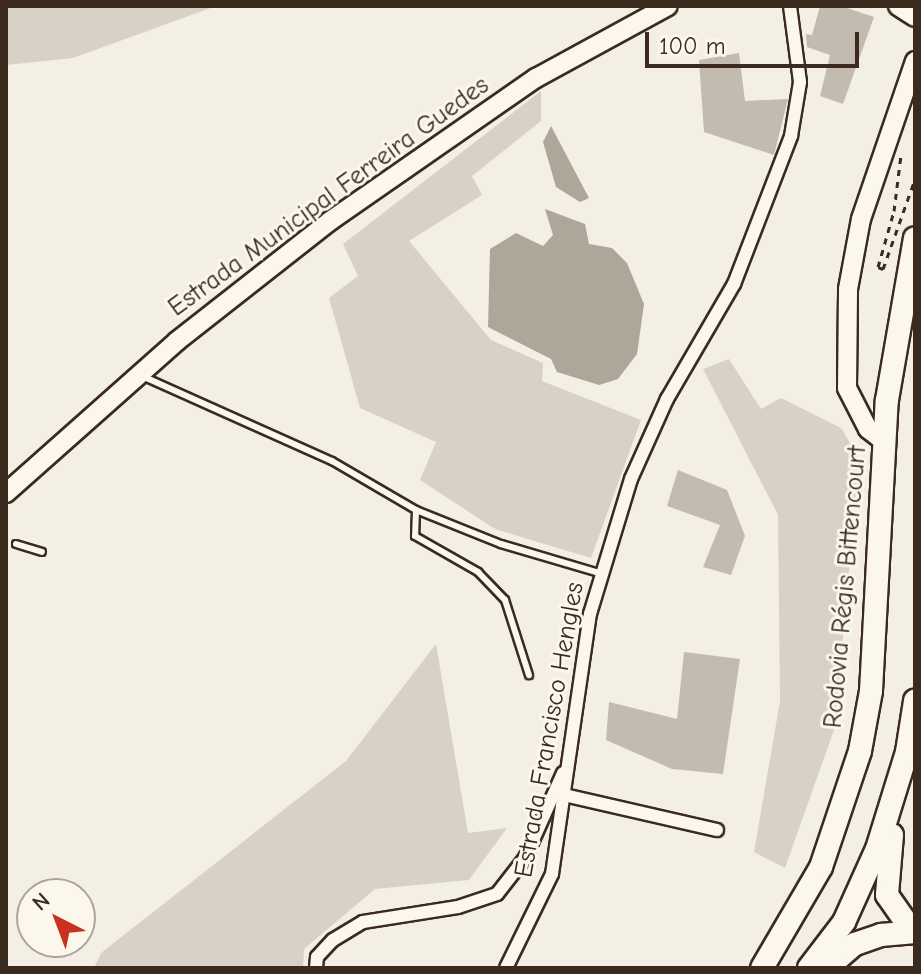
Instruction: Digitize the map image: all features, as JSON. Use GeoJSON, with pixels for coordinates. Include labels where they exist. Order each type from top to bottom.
{"type":"FeatureCollection","features":[{"type":"Feature","properties":{"kind":"highway","name":"Rodovia Régis Bittencourt"},"geometry":{"type":"LineString","coordinates":[[762,968],[821,867],[860,751],[871,691],[895,342],[915,238]]}},
{"type":"Feature","properties":{"kind":"highway"},"geometry":{"type":"LineString","coordinates":[[914,932],[896,913],[885,885],[915,701]]}},
{"type":"Feature","properties":{"kind":"highway"},"geometry":{"type":"LineString","coordinates":[[809,968],[856,898],[904,761]]}},
{"type":"Feature","properties":{"kind":"highway"},"geometry":{"type":"LineString","coordinates":[[827,968],[855,944],[881,935],[914,932]]}},
{"type":"Feature","properties":{"kind":"street","name":"Estrada Municipal Ferreira Guedes"},"geometry":{"type":"LineString","coordinates":[[6,493],[138,375],[291,250],[453,132],[562,63],[668,6]]}},
{"type":"Feature","properties":{"kind":"street","name":"Estrada Francisco Hengles"},"geometry":{"type":"LineString","coordinates":[[506,968],[552,874],[566,767],[599,573],[643,444],[734,284],[783,163],[800,82],[790,6]]}},
{"type":"Feature","properties":{"kind":"street"},"geometry":{"type":"LineString","coordinates":[[898,6],[915,17]]}},
{"type":"Feature","properties":{"kind":"street"},"geometry":{"type":"LineString","coordinates":[[886,443],[868,429],[847,388],[848,289],[861,219],[915,61]]}},
{"type":"Feature","properties":{"kind":"street"},"geometry":{"type":"LineString","coordinates":[[316,968],[317,957],[333,940],[363,922],[458,907],[497,894],[525,858],[566,767]]}},
{"type":"Feature","properties":{"kind":"street"},"geometry":{"type":"LineString","coordinates":[[564,795],[717,830]]}},
{"type":"Feature","properties":{"kind":"lane"},"geometry":{"type":"LineString","coordinates":[[138,375],[332,461],[416,510],[501,544],[599,573]]}},
{"type":"Feature","properties":{"kind":"lane"},"geometry":{"type":"LineString","coordinates":[[416,510],[415,536],[478,572],[505,600],[522,640],[529,675]]}},
{"type":"Feature","properties":{"kind":"lane"},"geometry":{"type":"LineString","coordinates":[[16,544],[42,552]]}},
{"type":"Feature","properties":{"kind":"path"},"geometry":{"type":"LineString","coordinates":[[901,142],[894,211],[878,267],[883,269],[915,179]]}},
{"type":"Feature","properties":{"kind":"shaded area"},"geometry":{"type":"Polygon","coordinates":[[[6,6],[216,6],[73,58],[6,65],[6,6]]]}},
{"type":"Feature","properties":{"kind":"shaded area"},"geometry":{"type":"Polygon","coordinates":[[[541,91],[541,121],[472,176],[482,195],[409,241],[491,340],[543,363],[542,381],[641,420],[591,558],[495,529],[420,480],[436,442],[360,408],[329,298],[358,276],[343,244],[541,91]]]}},
{"type":"Feature","properties":{"kind":"shaded area"},"geometry":{"type":"Polygon","coordinates":[[[551,126],[589,198],[580,202],[556,187],[543,142],[551,126]]]}},
{"type":"Feature","properties":{"kind":"shaded area"},"geometry":{"type":"Polygon","coordinates":[[[545,209],[585,224],[589,244],[612,248],[627,263],[644,304],[637,354],[618,379],[599,385],[557,372],[551,359],[488,327],[490,249],[516,233],[543,246],[553,235],[545,209]]]}},
{"type":"Feature","properties":{"kind":"shaded area"},"geometry":{"type":"Polygon","coordinates":[[[729,359],[761,409],[781,398],[841,428],[859,458],[835,727],[785,868],[754,852],[780,701],[778,515],[703,369],[729,359]]]}},
{"type":"Feature","properties":{"kind":"shaded area"},"geometry":{"type":"Polygon","coordinates":[[[436,644],[468,833],[507,828],[469,880],[375,889],[304,949],[303,968],[94,968],[101,953],[346,761],[436,644]]]}},
{"type":"Feature","properties":{"kind":"building"},"geometry":{"type":"Polygon","coordinates":[[[820,6],[841,6],[874,17],[843,104],[820,96],[830,55],[807,47],[806,34],[812,35],[820,6]]]}},
{"type":"Feature","properties":{"kind":"building"},"geometry":{"type":"Polygon","coordinates":[[[739,53],[745,101],[788,99],[774,155],[704,132],[699,60],[739,53]]]}},
{"type":"Feature","properties":{"kind":"building"},"geometry":{"type":"Polygon","coordinates":[[[678,470],[727,490],[745,536],[731,575],[703,567],[720,525],[667,506],[678,470]]]}},
{"type":"Feature","properties":{"kind":"building"},"geometry":{"type":"Polygon","coordinates":[[[684,652],[740,659],[723,774],[672,769],[606,740],[609,702],[677,719],[684,652]]]}}]}
